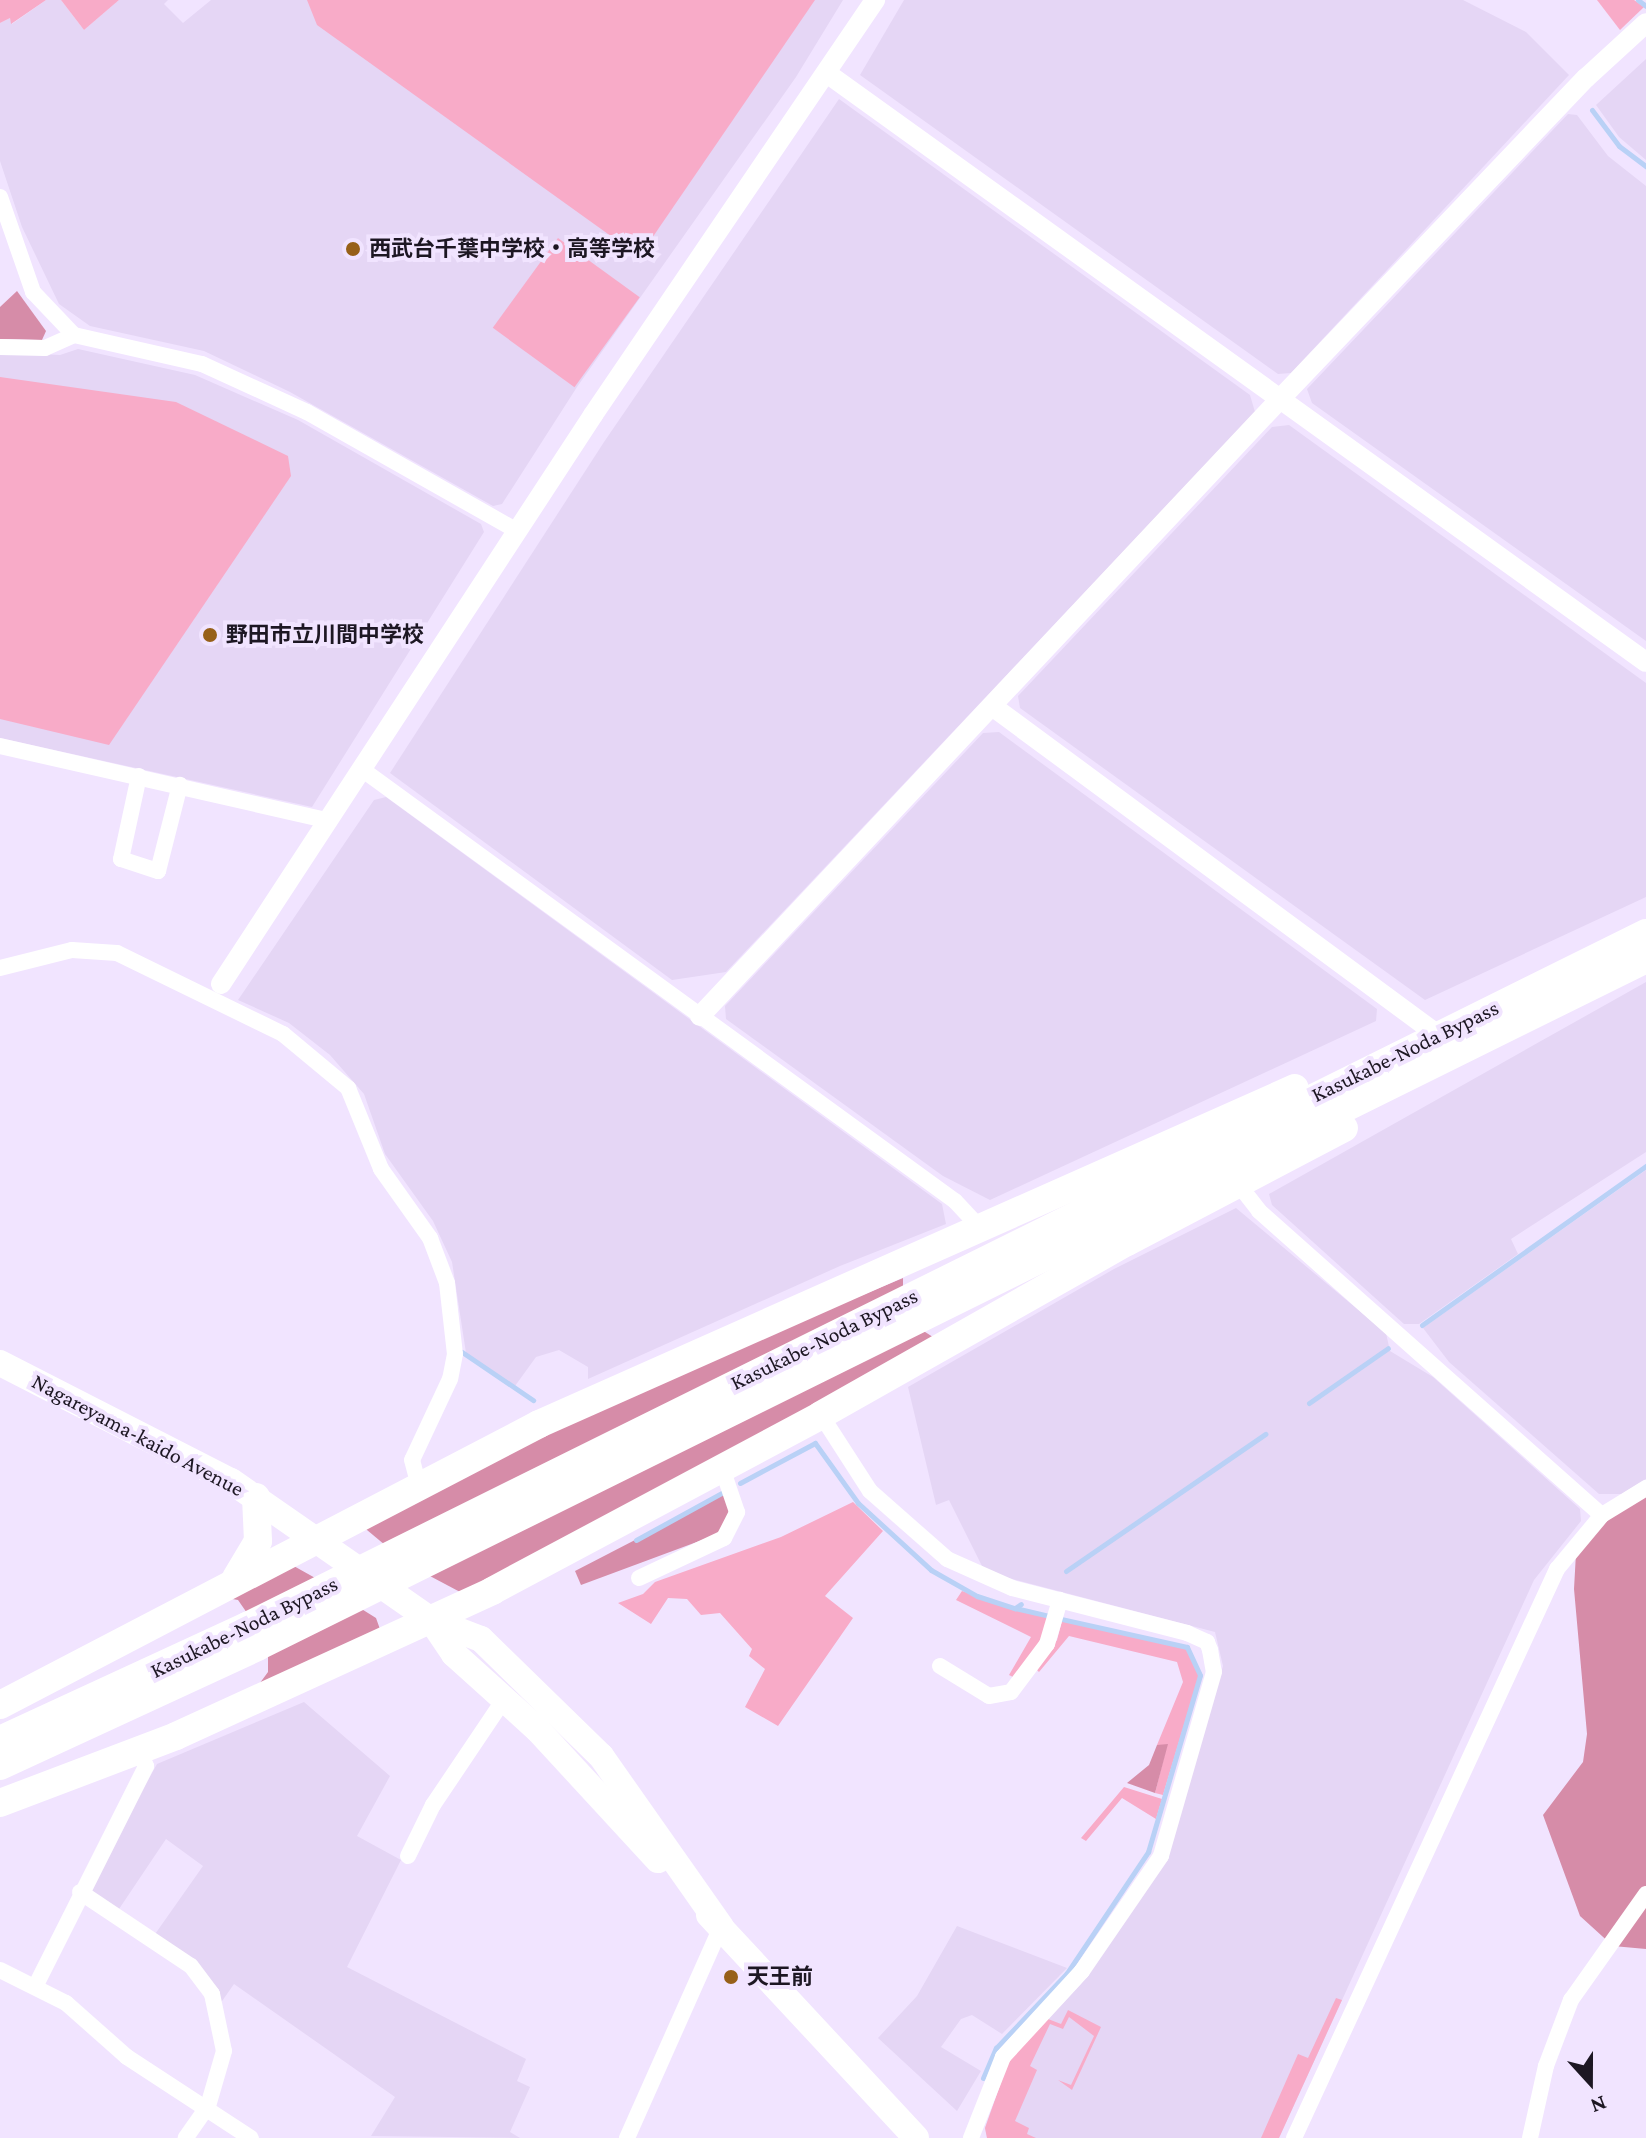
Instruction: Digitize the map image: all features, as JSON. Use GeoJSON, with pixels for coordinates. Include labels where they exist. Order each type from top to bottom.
{"type":"FeatureCollection","features":[{"type":"Feature","properties":{"kind":"highway","name":"Kasukabe-Noda Bypass"},"geometry":{"type":"LineString","coordinates":[[920,1305],[1438,1035],[1646,933]]}},
{"type":"Feature","properties":{"kind":"highway","name":"Kasukabe-Noda Bypass"},"geometry":{"type":"LineString","coordinates":[[0,1766],[252,1637],[920,1305],[1646,959]]}},
{"type":"Feature","properties":{"kind":"highway"},"geometry":{"type":"LineString","coordinates":[[0,1803],[140,1751],[431,1620],[821,1415],[1127,1242],[1464,1064],[1584,990]]}},
{"type":"Feature","properties":{"kind":"highway"},"geometry":{"type":"LineString","coordinates":[[0,1705],[418,1483],[667,1365],[980,1228],[1242,1108],[1438,1035]]}},
{"type":"Feature","properties":{"kind":"highway"},"geometry":{"type":"LineString","coordinates":[[233,1582],[258,1541],[256,1497]]}},
{"type":"Feature","properties":{"kind":"highway","name":"Kasukabe-Noda Bypass"},"geometry":{"type":"LineString","coordinates":[[0,1740],[252,1637]]}},
{"type":"Feature","properties":{"kind":"main road","name":"Nagareyama-kaido Avenue"},"geometry":{"type":"LineString","coordinates":[[0,1363],[185,1454],[256,1497],[431,1620],[481,1639],[585,1738],[721,1927]]}},
{"type":"Feature","properties":{"kind":"main road","name":"Nagareyama-kaido Avenue"},"geometry":{"type":"LineString","coordinates":[[431,1620],[454,1654],[505,1698],[916,2138]]}},
{"type":"Feature","properties":{"kind":"street"},"geometry":{"type":"LineString","coordinates":[[221,984],[517,531],[875,0]]}},
{"type":"Feature","properties":{"kind":"street"},"geometry":{"type":"LineString","coordinates":[[700,1016],[1586,78],[1646,24]]}},
{"type":"Feature","properties":{"kind":"street"},"geometry":{"type":"LineString","coordinates":[[828,74],[1646,662]]}},
{"type":"Feature","properties":{"kind":"street"},"geometry":{"type":"LineString","coordinates":[[0,197],[33,292],[74,335],[202,364],[307,412],[517,531]]}},
{"type":"Feature","properties":{"kind":"street"},"geometry":{"type":"LineString","coordinates":[[0,347],[45,348],[74,335]]}},
{"type":"Feature","properties":{"kind":"street"},"geometry":{"type":"LineString","coordinates":[[992,706],[1438,1035]]}},
{"type":"Feature","properties":{"kind":"street"},"geometry":{"type":"LineString","coordinates":[[0,746],[330,821]]}},
{"type":"Feature","properties":{"kind":"street"},"geometry":{"type":"LineString","coordinates":[[363,770],[955,1201],[980,1228]]}},
{"type":"Feature","properties":{"kind":"street"},"geometry":{"type":"LineString","coordinates":[[139,776],[121,859],[158,871],[180,785]]}},
{"type":"Feature","properties":{"kind":"street"},"geometry":{"type":"LineString","coordinates":[[0,968],[72,950],[117,953],[283,1034],[348,1088],[381,1169],[430,1238],[447,1283],[455,1354],[450,1379],[412,1460],[418,1483]]}},
{"type":"Feature","properties":{"kind":"street"},"geometry":{"type":"LineString","coordinates":[[1239,1185],[1259,1211],[1602,1515]]}},
{"type":"Feature","properties":{"kind":"street"},"geometry":{"type":"LineString","coordinates":[[821,1415],[870,1491],[947,1559],[974,1575],[1207,1642],[1214,1672],[1161,1856],[1082,1971],[1003,2057],[971,2138]]}},
{"type":"Feature","properties":{"kind":"street"},"geometry":{"type":"LineString","coordinates":[[639,1578],[724,1538],[737,1512],[722,1468]]}},
{"type":"Feature","properties":{"kind":"street"},"geometry":{"type":"LineString","coordinates":[[1294,2138],[1557,1569],[1602,1515],[1646,1488]]}},
{"type":"Feature","properties":{"kind":"street"},"geometry":{"type":"LineString","coordinates":[[940,1666],[989,1696],[1011,1692],[1047,1644],[1060,1600]]}},
{"type":"Feature","properties":{"kind":"street"},"geometry":{"type":"LineString","coordinates":[[408,1856],[433,1805],[505,1698]]}},
{"type":"Feature","properties":{"kind":"street"},"geometry":{"type":"LineString","coordinates":[[36,1985],[80,1892],[146,1766],[140,1751]]}},
{"type":"Feature","properties":{"kind":"street"},"geometry":{"type":"LineString","coordinates":[[80,1892],[191,1966],[212,1994],[224,2051],[208,2106],[186,2138]]}},
{"type":"Feature","properties":{"kind":"street"},"geometry":{"type":"LineString","coordinates":[[1530,2138],[1546,2066],[1571,2000],[1646,1894]]}},
{"type":"Feature","properties":{"kind":"street"},"geometry":{"type":"LineString","coordinates":[[627,2138],[721,1927]]}},
{"type":"Feature","properties":{"kind":"street"},"geometry":{"type":"LineString","coordinates":[[0,1970],[36,1985],[66,2003],[127,2057],[208,2106],[251,2138]]}},
{"type":"Feature","properties":{"kind":"shaded area"},"geometry":{"type":"Polygon","coordinates":[[[0,0],[46,0],[11,24],[10,18],[0,23],[0,0]]]}},
{"type":"Feature","properties":{"kind":"shaded area","name":"西武台千葉中学校・高等学校"},"geometry":{"type":"Polygon","coordinates":[[[46,0],[61,0],[84,30],[119,0],[168,0],[164,4],[183,23],[211,0],[843,0],[796,77],[577,387],[502,504],[493,506],[290,392],[204,351],[90,326],[59,304],[22,227],[0,161],[0,23],[10,18],[12,24],[46,0]]]}},
{"type":"Feature","properties":{"kind":"shaded area"},"geometry":{"type":"Polygon","coordinates":[[[61,0],[119,0],[84,30],[61,0]]]}},
{"type":"Feature","properties":{"kind":"shaded area"},"geometry":{"type":"Polygon","coordinates":[[[307,0],[815,0],[650,241],[636,246],[615,239],[317,25],[307,0]]]}},
{"type":"Feature","properties":{"kind":"shaded area"},"geometry":{"type":"Polygon","coordinates":[[[904,0],[1463,0],[1526,32],[1569,75],[1291,373],[1278,374],[860,75],[904,0]]]}},
{"type":"Feature","properties":{"kind":"shaded area"},"geometry":{"type":"Polygon","coordinates":[[[1597,0],[1634,0],[1644,7],[1620,30],[1597,0]]]}},
{"type":"Feature","properties":{"kind":"shaded area"},"geometry":{"type":"Polygon","coordinates":[[[1646,59],[1646,160],[1619,137],[1596,105],[1646,59]]]}},
{"type":"Feature","properties":{"kind":"shaded area"},"geometry":{"type":"Polygon","coordinates":[[[839,99],[1250,395],[1255,412],[726,972],[672,980],[390,773],[604,442],[839,99]]]}},
{"type":"Feature","properties":{"kind":"shaded area"},"geometry":{"type":"Polygon","coordinates":[[[1568,114],[1577,115],[1608,156],[1646,186],[1646,641],[1312,403],[1307,389],[1568,114]]]}},
{"type":"Feature","properties":{"kind":"shaded area"},"geometry":{"type":"Polygon","coordinates":[[[558,238],[640,297],[574,387],[493,328],[558,238]]]}},
{"type":"Feature","properties":{"kind":"shaded area"},"geometry":{"type":"Polygon","coordinates":[[[17,291],[46,331],[42,340],[0,339],[0,307],[17,291]]]}},
{"type":"Feature","properties":{"kind":"shaded area","name":"野田市立川間中学校"},"geometry":{"type":"Polygon","coordinates":[[[78,349],[195,375],[298,420],[481,524],[484,532],[312,807],[0,738],[0,352],[60,355],[78,349]]]}},
{"type":"Feature","properties":{"kind":"shaded area"},"geometry":{"type":"Polygon","coordinates":[[[0,377],[176,402],[288,456],[291,476],[109,745],[0,719],[0,377]]]}},
{"type":"Feature","properties":{"kind":"shaded area"},"geometry":{"type":"Polygon","coordinates":[[[1289,425],[1646,683],[1646,897],[1425,1000],[1020,708],[1018,696],[1272,427],[1289,425]]]}},
{"type":"Feature","properties":{"kind":"shaded area"},"geometry":{"type":"Polygon","coordinates":[[[999,732],[1377,1009],[1376,1021],[990,1200],[943,1176],[726,1019],[725,1006],[983,733],[999,732]]]}},
{"type":"Feature","properties":{"kind":"shaded area"},"geometry":{"type":"Polygon","coordinates":[[[386,797],[942,1204],[946,1224],[840,1266],[588,1379],[588,1367],[559,1350],[536,1357],[515,1386],[466,1353],[452,1262],[433,1221],[385,1154],[364,1094],[330,1055],[289,1023],[238,1000],[374,800],[386,797]]]}},
{"type":"Feature","properties":{"kind":"shaded area"},"geometry":{"type":"Polygon","coordinates":[[[1646,982],[1646,1152],[1511,1239],[1518,1254],[1419,1324],[1404,1324],[1272,1205],[1269,1194],[1646,982]]]}},
{"type":"Feature","properties":{"kind":"shaded area"},"geometry":{"type":"Polygon","coordinates":[[[1646,1170],[1646,1479],[1622,1494],[1599,1494],[1449,1362],[1423,1328],[1646,1170]]]}},
{"type":"Feature","properties":{"kind":"shaded area"},"geometry":{"type":"Polygon","coordinates":[[[1236,1208],[1386,1333],[1390,1351],[1433,1377],[1580,1509],[1581,1521],[1534,1580],[1279,2138],[987,2138],[985,2128],[1009,2060],[1081,1984],[1166,1859],[1223,1666],[1215,1632],[985,1572],[949,1500],[936,1505],[908,1387],[1114,1269],[1236,1208]]]}},
{"type":"Feature","properties":{"kind":"shaded area"},"geometry":{"type":"Polygon","coordinates":[[[903,1278],[903,1289],[385,1545],[361,1525],[617,1398],[903,1278]]]}},
{"type":"Feature","properties":{"kind":"shaded area"},"geometry":{"type":"Polygon","coordinates":[[[922,1330],[936,1339],[462,1593],[428,1575],[922,1330]]]}},
{"type":"Feature","properties":{"kind":"shaded area"},"geometry":{"type":"Polygon","coordinates":[[[726,1493],[732,1505],[721,1533],[581,1585],[575,1571],[726,1493]]]}},
{"type":"Feature","properties":{"kind":"shaded area"},"geometry":{"type":"Polygon","coordinates":[[[1646,1495],[1646,1949],[1613,1946],[1580,1916],[1543,1815],[1583,1762],[1587,1734],[1574,1589],[1577,1535],[1646,1495]]]}},
{"type":"Feature","properties":{"kind":"shaded area"},"geometry":{"type":"Polygon","coordinates":[[[853,1502],[883,1531],[825,1596],[853,1618],[778,1726],[745,1707],[765,1669],[749,1656],[752,1649],[720,1613],[701,1615],[687,1599],[668,1598],[651,1624],[618,1603],[643,1594],[655,1582],[781,1537],[853,1502]]]}},
{"type":"Feature","properties":{"kind":"shaded area"},"geometry":{"type":"Polygon","coordinates":[[[292,1565],[317,1579],[247,1613],[238,1600],[227,1598],[292,1565]]]}},
{"type":"Feature","properties":{"kind":"shaded area"},"geometry":{"type":"Polygon","coordinates":[[[962,1591],[1051,1619],[1046,1638],[1013,1677],[1009,1675],[1031,1637],[956,1600],[962,1591]]]}},
{"type":"Feature","properties":{"kind":"shaded area"},"geometry":{"type":"Polygon","coordinates":[[[360,1608],[376,1618],[381,1632],[257,1687],[268,1672],[268,1654],[360,1608]]]}},
{"type":"Feature","properties":{"kind":"shaded area"},"geometry":{"type":"Polygon","coordinates":[[[1062,1621],[1186,1648],[1199,1675],[1163,1795],[1155,1793],[1167,1745],[1157,1745],[1183,1682],[1177,1662],[1069,1636],[1039,1672],[1036,1669],[1057,1640],[1062,1621]]]}},
{"type":"Feature","properties":{"kind":"shaded area"},"geometry":{"type":"Polygon","coordinates":[[[304,1702],[390,1776],[357,1836],[401,1860],[347,1967],[526,2059],[517,2081],[530,2087],[510,2132],[520,2138],[371,2136],[395,2097],[234,1984],[220,2004],[153,1937],[203,1866],[166,1839],[117,1912],[87,1889],[157,1764],[304,1702]]]}},
{"type":"Feature","properties":{"kind":"shaded area"},"geometry":{"type":"Polygon","coordinates":[[[1168,1744],[1155,1793],[1127,1783],[1149,1765],[1157,1745],[1168,1744]]]}},
{"type":"Feature","properties":{"kind":"shaded area"},"geometry":{"type":"Polygon","coordinates":[[[1124,1787],[1162,1799],[1156,1819],[1122,1798],[1086,1841],[1081,1838],[1124,1787]]]}},
{"type":"Feature","properties":{"kind":"shaded area"},"geometry":{"type":"Polygon","coordinates":[[[957,1926],[1067,1968],[1002,2034],[972,2015],[961,2019],[941,2047],[981,2071],[957,2111],[878,2038],[917,1996],[957,1926]]]}},
{"type":"Feature","properties":{"kind":"shaded area"},"geometry":{"type":"Polygon","coordinates":[[[1336,1998],[1342,2000],[1279,2138],[1261,2138],[1298,2054],[1308,2058],[1336,1998]]]}},
{"type":"Feature","properties":{"kind":"shaded area"},"geometry":{"type":"Polygon","coordinates":[[[1068,2010],[1101,2027],[1072,2090],[1058,2080],[1071,2085],[1094,2036],[1069,2017],[1063,2029],[1050,2024],[1030,2066],[1037,2070],[1015,2121],[1029,2128],[1027,2134],[1036,2138],[987,2138],[985,2128],[1009,2060],[1048,2019],[1061,2024],[1068,2010]]]}},
{"type":"Feature","properties":{"kind":"waterway"},"geometry":{"type":"LineString","coordinates":[[1638,0],[1646,6]]}},
{"type":"Feature","properties":{"kind":"waterway"},"geometry":{"type":"LineString","coordinates":[[1592,110],[1619,146],[1646,166]]}},
{"type":"Feature","properties":{"kind":"waterway"},"geometry":{"type":"LineString","coordinates":[[1422,1325],[1646,1166]]}},
{"type":"Feature","properties":{"kind":"waterway"},"geometry":{"type":"LineString","coordinates":[[1309,1403],[1388,1348]]}},
{"type":"Feature","properties":{"kind":"waterway"},"geometry":{"type":"LineString","coordinates":[[462,1352],[533,1400]]}},
{"type":"Feature","properties":{"kind":"waterway"},"geometry":{"type":"LineString","coordinates":[[1066,1571],[1265,1434]]}},
{"type":"Feature","properties":{"kind":"waterway"},"geometry":{"type":"LineString","coordinates":[[740,1483],[815,1443],[858,1503],[931,1570],[977,1596],[1015,1608],[1021,1604]]}},
{"type":"Feature","properties":{"kind":"waterway"},"geometry":{"type":"LineString","coordinates":[[636,1540],[725,1491]]}},
{"type":"Feature","properties":{"kind":"waterway"},"geometry":{"type":"LineString","coordinates":[[1015,1608],[1051,1616]]}},
{"type":"Feature","properties":{"kind":"waterway"},"geometry":{"type":"LineString","coordinates":[[983,2078],[996,2048],[1067,1973],[1148,1852],[1200,1675],[1187,1647],[1062,1619]]}},
{"type":"Feature","properties":{"kind":"place","name":"西武台千葉中学校・高等学校"},"geometry":{"type":"Point","coordinates":[353,249]}},
{"type":"Feature","properties":{"kind":"place","name":"野田市立川間中学校"},"geometry":{"type":"Point","coordinates":[210,635]}},
{"type":"Feature","properties":{"kind":"place","name":"天王前"},"geometry":{"type":"Point","coordinates":[731,1977]}}]}
